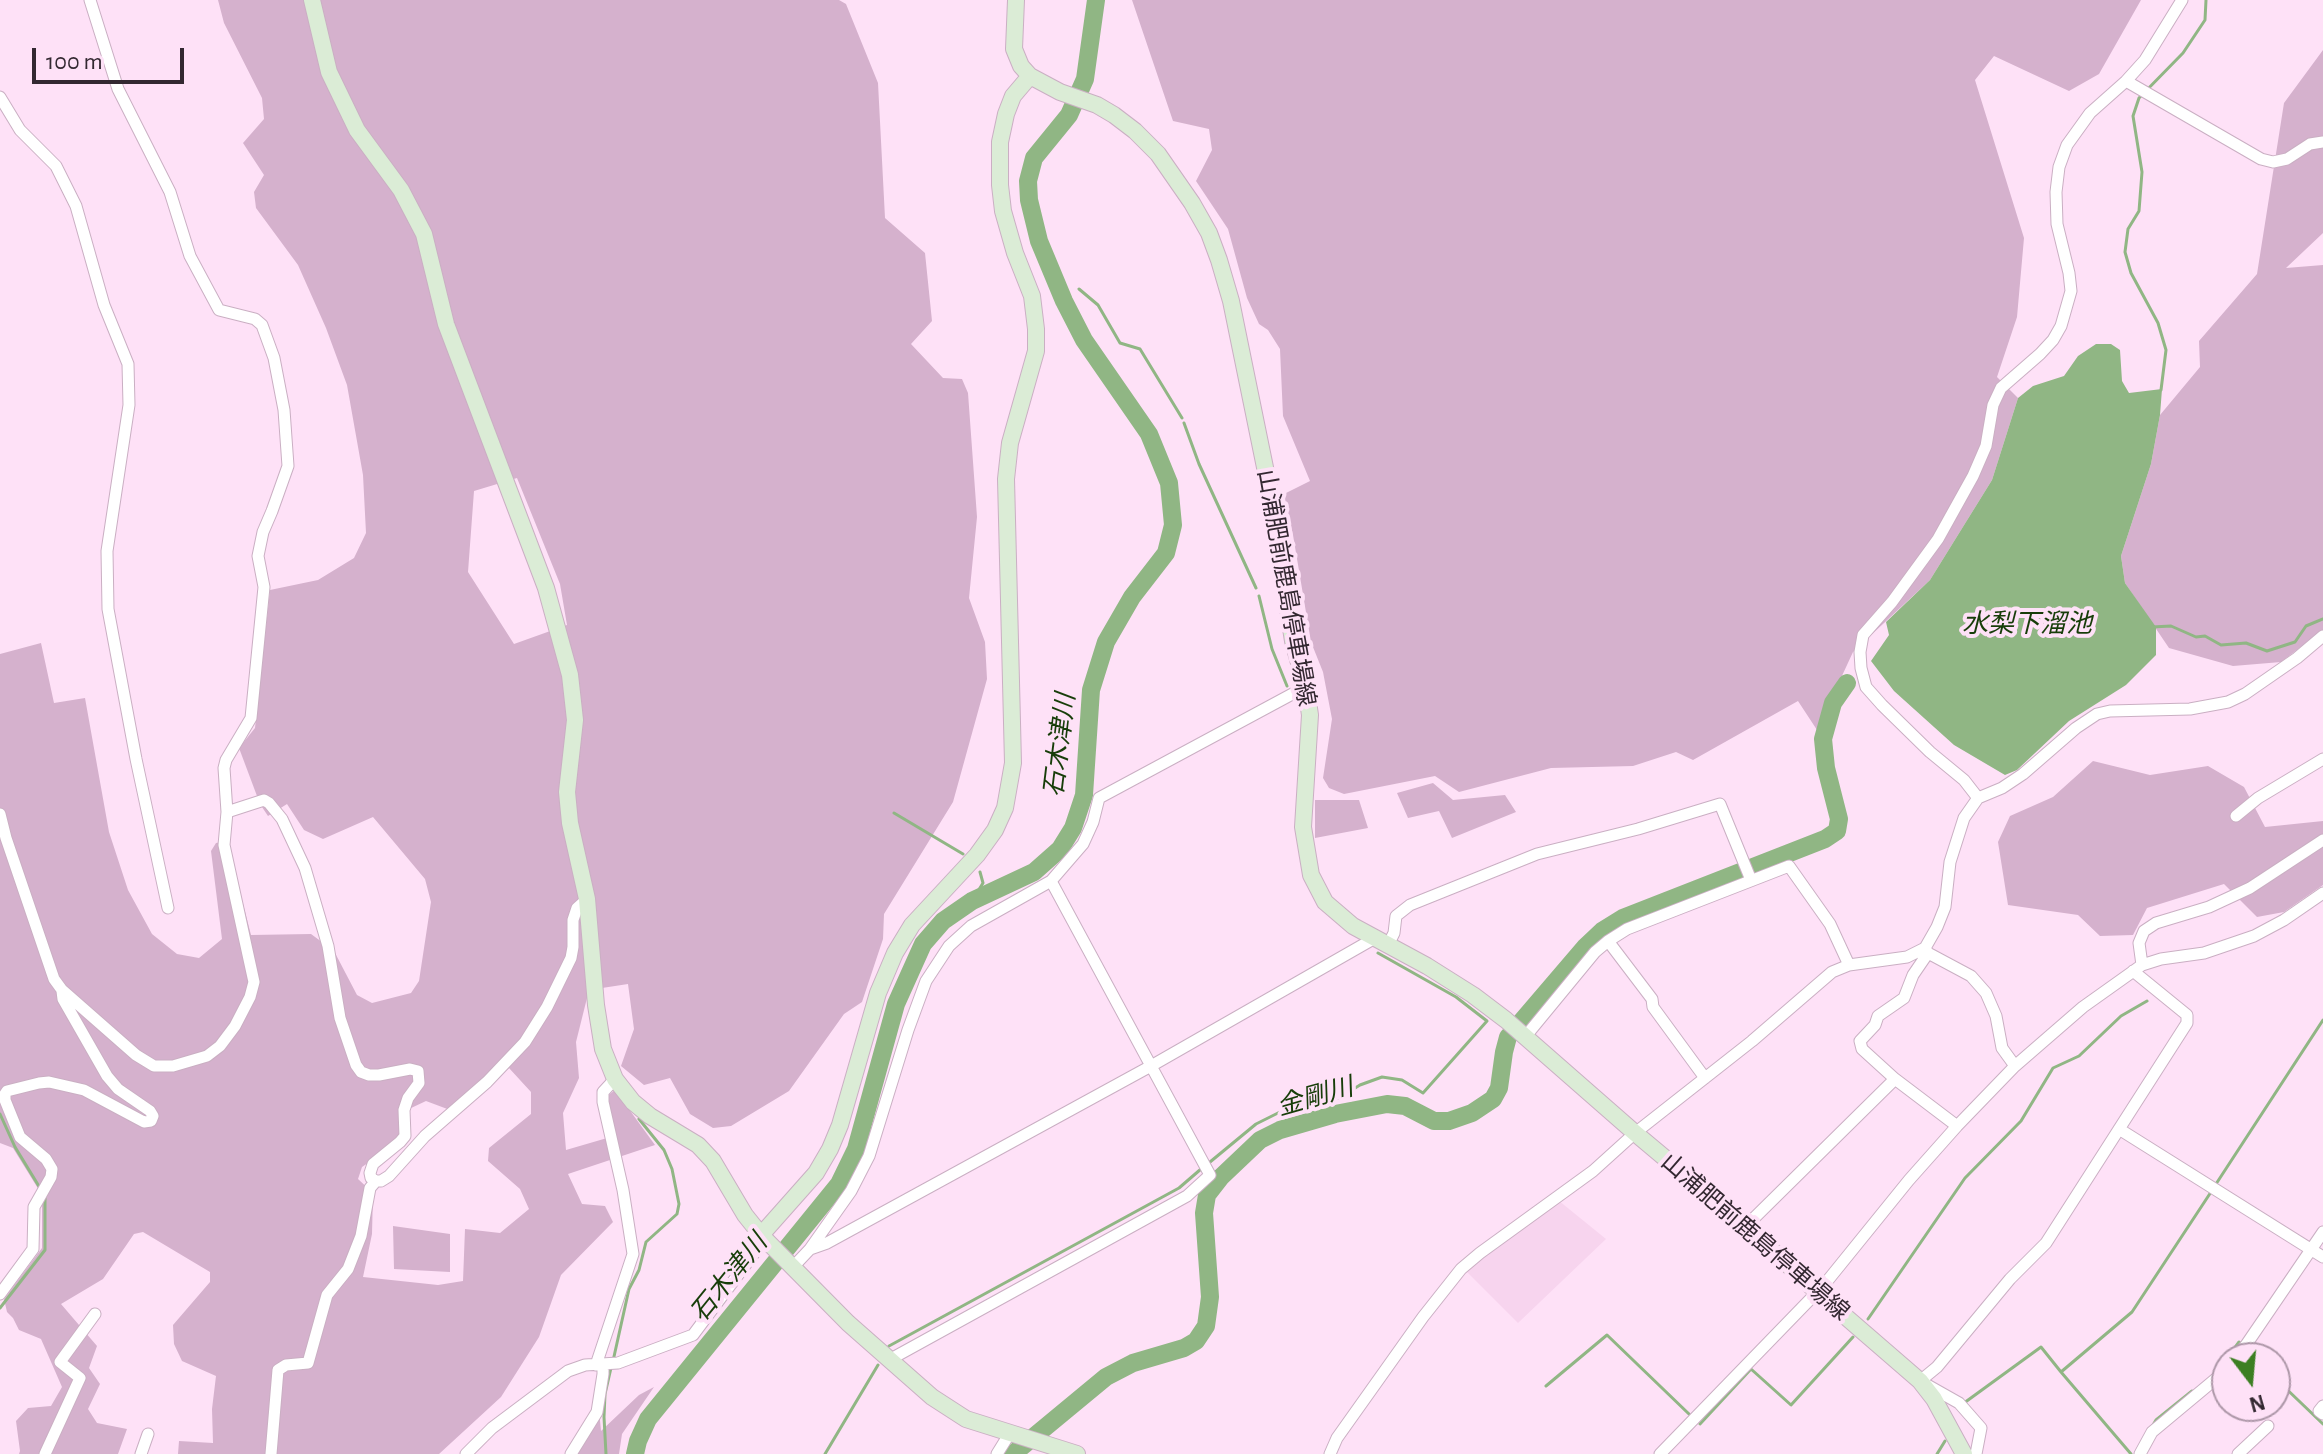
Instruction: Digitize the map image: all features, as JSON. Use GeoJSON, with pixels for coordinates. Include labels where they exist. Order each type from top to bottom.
{"type":"FeatureCollection","features":[{"type":"Feature","properties":{"kind":"street"},"geometry":{"type":"LineString","coordinates":[[0,814],[54,979],[62,990],[136,1055],[154,1066],[173,1066],[196,1060],[220,1046],[235,1026],[254,982],[224,845],[227,812],[224,768],[251,718],[264,587],[258,556],[263,532],[288,466],[284,410],[274,358],[262,325],[255,319],[219,310],[190,256],[170,192],[118,89],[90,0]]}},
{"type":"Feature","properties":{"kind":"street"},"geometry":{"type":"LineString","coordinates":[[312,0],[329,72],[357,130],[401,190],[424,234],[446,324],[546,588],[570,675],[575,720],[567,792],[570,823],[587,899],[603,1049],[615,1079],[633,1102],[650,1116],[706,1153],[761,1235],[889,1360],[932,1397],[966,1419],[1077,1454]]}},
{"type":"Feature","properties":{"kind":"street"},"geometry":{"type":"LineString","coordinates":[[466,1454],[492,1428],[568,1371],[585,1365],[606,1364],[693,1335],[755,1252],[761,1235],[816,1173],[840,1125],[878,993],[895,953],[912,925],[977,855],[995,830],[1005,808],[1013,763],[1006,479],[1010,443],[1036,351],[1032,296],[1015,253],[1003,211],[1000,185],[1000,142],[1006,114],[1013,96],[1030,76],[1021,66],[1014,49],[1016,0]]}},
{"type":"Feature","properties":{"kind":"street"},"geometry":{"type":"LineString","coordinates":[[1978,798],[1964,780],[1930,752],[1866,687],[1861,660],[1863,635],[1892,602],[1945,526],[1973,476],[1986,446],[1993,405],[2001,388],[2040,354],[2061,326],[2071,291],[2057,224],[2056,192],[2059,167],[2067,145],[2090,113],[2132,84],[2182,0]]}},
{"type":"Feature","properties":{"kind":"street","name":"山浦肥前鹿島停車場線"},"geometry":{"type":"LineString","coordinates":[[1030,76],[1060,92],[1097,105],[1135,131],[1158,154],[1192,203],[1209,233],[1219,260],[1231,301],[1269,487],[1293,641],[1306,688],[1310,715],[1303,827],[1311,875],[1325,902],[1346,921],[1455,982],[1506,1020],[1746,1226],[1920,1381],[1934,1399],[1964,1454]]}},
{"type":"Feature","properties":{"kind":"street"},"geometry":{"type":"LineString","coordinates":[[2132,84],[2261,159],[2273,162],[2287,159],[2310,144],[2323,142]]}},
{"type":"Feature","properties":{"kind":"street"},"geometry":{"type":"LineString","coordinates":[[0,97],[20,130],[56,166],[76,206],[104,305],[128,364],[129,405],[107,551],[108,609],[168,908]]}},
{"type":"Feature","properties":{"kind":"street"},"geometry":{"type":"LineString","coordinates":[[1957,1126],[1895,1079],[1862,1049],[1860,1041],[1875,1025],[1878,1016],[1904,998],[1945,907],[1950,862],[1964,818],[1978,798],[2002,788],[2023,774],[2097,714],[2190,709],[2228,702],[2297,658],[2323,636]]}},
{"type":"Feature","properties":{"kind":"street"},"geometry":{"type":"LineString","coordinates":[[792,1267],[810,1249],[851,1191],[869,1156],[926,981],[949,946],[971,926],[1051,881],[1083,844],[1099,798],[1306,688]]}},
{"type":"Feature","properties":{"kind":"street"},"geometry":{"type":"LineString","coordinates":[[2236,816],[2258,798],[2323,759]]}},
{"type":"Feature","properties":{"kind":"street"},"geometry":{"type":"LineString","coordinates":[[227,812],[264,800],[282,819],[305,868],[328,946],[340,1018],[361,1072],[379,1075],[410,1069],[418,1071],[419,1083],[404,1110],[405,1136],[373,1164],[370,1173],[376,1181],[389,1176],[425,1136],[487,1082],[525,1042],[547,1007],[571,958],[573,920],[577,908],[587,899]]}},
{"type":"Feature","properties":{"kind":"street"},"geometry":{"type":"LineString","coordinates":[[810,1249],[827,1243],[1381,941],[1394,933],[1396,916],[1410,905],[1537,854],[1638,829],[1720,804],[1751,880]]}},
{"type":"Feature","properties":{"kind":"street"},"geometry":{"type":"LineString","coordinates":[[1976,1454],[1981,1428],[1961,1405],[1920,1381],[1937,1367],[2010,1279],[2046,1243],[2187,1023],[2187,1015],[2138,968],[2139,943],[2144,931],[2156,923],[2209,907],[2250,888],[2323,840]]}},
{"type":"Feature","properties":{"kind":"street"},"geometry":{"type":"LineString","coordinates":[[1525,1037],[1595,952],[1608,941],[1627,929],[1789,866],[1830,924],[1849,965]]}},
{"type":"Feature","properties":{"kind":"street"},"geometry":{"type":"LineString","coordinates":[[889,1360],[1187,1196],[1210,1175],[1051,881]]}},
{"type":"Feature","properties":{"kind":"street"},"geometry":{"type":"LineString","coordinates":[[1666,1452],[1824,1285],[1957,1126],[2015,1066],[2083,1007],[2138,968],[2161,959],[2204,953],[2254,936],[2323,893]]}},
{"type":"Feature","properties":{"kind":"street"},"geometry":{"type":"LineString","coordinates":[[1608,941],[1705,1078]]}},
{"type":"Feature","properties":{"kind":"street"},"geometry":{"type":"LineString","coordinates":[[1330,1454],[1337,1438],[1461,1269],[1593,1171],[1832,972],[1849,965],[1892,961],[1927,950],[1971,976],[1986,993],[1996,1016],[2002,1048],[2015,1066]]}},
{"type":"Feature","properties":{"kind":"street"},"geometry":{"type":"LineString","coordinates":[[0,1294],[33,1249],[34,1207],[51,1177],[52,1169],[46,1159],[20,1137],[5,1100],[7,1091],[49,1082],[84,1090],[144,1122],[151,1121],[153,1116],[118,1089],[107,1076],[63,999],[62,990]]}},
{"type":"Feature","properties":{"kind":"street"},"geometry":{"type":"LineString","coordinates":[[571,1454],[597,1412],[603,1374],[633,1254],[623,1190],[603,1102],[603,1092],[615,1079]]}},
{"type":"Feature","properties":{"kind":"street"},"geometry":{"type":"LineString","coordinates":[[1746,1226],[1895,1079]]}},
{"type":"Feature","properties":{"kind":"street"},"geometry":{"type":"LineString","coordinates":[[2119,1129],[2323,1257]]}},
{"type":"Feature","properties":{"kind":"street"},"geometry":{"type":"LineString","coordinates":[[271,1454],[278,1370],[286,1365],[308,1363],[327,1295],[348,1269],[361,1236],[367,1195],[376,1181]]}},
{"type":"Feature","properties":{"kind":"street"},"geometry":{"type":"LineString","coordinates":[[2247,1342],[2323,1232]]}},
{"type":"Feature","properties":{"kind":"street"},"geometry":{"type":"LineString","coordinates":[[45,1454],[80,1378],[60,1362],[95,1314]]}},
{"type":"Feature","properties":{"kind":"street"},"geometry":{"type":"LineString","coordinates":[[2140,1454],[2152,1432],[2211,1383]]}},
{"type":"Feature","properties":{"kind":"street"},"geometry":{"type":"LineString","coordinates":[[2323,1406],[2319,1411],[2323,1414]]}},
{"type":"Feature","properties":{"kind":"street"},"geometry":{"type":"LineString","coordinates":[[2238,1454],[2268,1426]]}},
{"type":"Feature","properties":{"kind":"street"},"geometry":{"type":"LineString","coordinates":[[141,1454],[148,1434]]}},
{"type":"Feature","properties":{"kind":"street"},"geometry":{"type":"LineString","coordinates":[[997,1454],[1014,1434]]}},
{"type":"Feature","properties":{"kind":"shaded area"},"geometry":{"type":"Polygon","coordinates":[[[218,0],[839,0],[846,4],[878,83],[885,218],[925,253],[932,321],[911,344],[943,378],[962,379],[968,393],[977,517],[969,598],[985,642],[987,679],[953,802],[884,914],[883,939],[862,1002],[844,1014],[789,1091],[731,1126],[713,1128],[690,1114],[670,1078],[644,1085],[621,1066],[634,1029],[628,984],[589,990],[576,1042],[579,1078],[563,1113],[566,1150],[614,1136],[605,1098],[615,1090],[655,1145],[568,1174],[582,1204],[605,1206],[613,1222],[561,1275],[539,1337],[501,1397],[439,1454],[178,1454],[179,1441],[213,1443],[212,1409],[216,1376],[182,1361],[174,1344],[173,1325],[210,1282],[210,1272],[143,1232],[134,1234],[103,1279],[61,1304],[97,1346],[89,1368],[100,1384],[88,1409],[97,1423],[127,1429],[118,1454],[19,1454],[16,1421],[28,1408],[51,1406],[62,1387],[41,1339],[19,1330],[7,1312],[4,1299],[42,1248],[42,1195],[13,1148],[0,1143],[0,654],[41,643],[54,703],[85,698],[109,832],[128,890],[152,934],[177,954],[199,958],[222,939],[211,851],[216,843],[227,841],[251,935],[311,934],[334,951],[357,995],[372,1003],[411,993],[419,981],[431,902],[425,879],[373,817],[323,839],[304,830],[287,804],[268,816],[260,804],[239,748],[255,728],[270,590],[318,580],[354,558],[366,533],[363,475],[347,385],[298,265],[256,208],[254,192],[264,175],[243,143],[264,119],[262,98],[224,23],[218,0]],[[517,478],[474,491],[468,572],[514,644],[567,625],[560,584],[517,478]],[[509,1068],[458,1113],[426,1101],[409,1109],[407,1136],[362,1167],[358,1179],[373,1193],[372,1234],[363,1277],[438,1285],[463,1281],[465,1229],[500,1233],[529,1209],[520,1189],[488,1161],[489,1148],[531,1114],[531,1092],[509,1068]]]}},
{"type":"Feature","properties":{"kind":"shaded area"},"geometry":{"type":"Polygon","coordinates":[[[1132,0],[2141,0],[2099,74],[2069,91],[1994,56],[1975,80],[2024,238],[2017,317],[1997,377],[2018,398],[1992,480],[1930,580],[1853,652],[1817,730],[1798,701],[1693,760],[1676,752],[1633,766],[1551,768],[1459,792],[1435,776],[1344,794],[1329,788],[1323,778],[1332,719],[1323,672],[1311,642],[1284,494],[1310,481],[1283,416],[1280,349],[1268,330],[1259,324],[1247,298],[1228,229],[1196,181],[1212,150],[1209,129],[1173,121],[1132,0]]]}},
{"type":"Feature","properties":{"kind":"shaded area"},"geometry":{"type":"Polygon","coordinates":[[[2323,50],[2323,233],[2286,268],[2323,265],[2323,630],[2281,662],[2233,666],[2169,648],[2125,583],[2121,556],[2151,464],[2160,415],[2200,367],[2199,341],[2257,274],[2284,103],[2323,50]]]}},
{"type":"Feature","properties":{"kind":"shaded area"},"geometry":{"type":"Polygon","coordinates":[[[2093,761],[2150,775],[2208,766],[2244,787],[2265,827],[2323,821],[2323,885],[2284,912],[2257,917],[2224,884],[2147,908],[2133,935],[2100,936],[2078,915],[2008,905],[1998,842],[2010,816],[2053,797],[2093,761]]]}},
{"type":"Feature","properties":{"kind":"shaded area"},"geometry":{"type":"Polygon","coordinates":[[[1433,783],[1453,800],[1505,795],[1516,812],[1452,838],[1439,811],[1408,818],[1397,793],[1433,783]]]}},
{"type":"Feature","properties":{"kind":"shaded area"},"geometry":{"type":"Polygon","coordinates":[[[1315,800],[1359,800],[1368,828],[1315,838],[1315,800]]]}},
{"type":"Feature","properties":{"kind":"shaded area"},"geometry":{"type":"Polygon","coordinates":[[[1553,1196],[1606,1239],[1518,1323],[1460,1265],[1553,1196]]]}},
{"type":"Feature","properties":{"kind":"shaded area"},"geometry":{"type":"Polygon","coordinates":[[[393,1226],[450,1234],[450,1272],[394,1269],[393,1226]]]}},
{"type":"Feature","properties":{"kind":"shaded area"},"geometry":{"type":"Polygon","coordinates":[[[654,1387],[622,1434],[619,1454],[573,1454],[599,1410],[601,1431],[639,1395],[654,1387]]]}},
{"type":"Feature","properties":{"kind":"water","name":"水梨下溜池"},"geometry":{"type":"Polygon","coordinates":[[[2096,344],[2111,344],[2120,350],[2122,381],[2129,393],[2162,389],[2151,464],[2121,556],[2125,583],[2156,627],[2156,655],[2126,685],[2069,721],[2017,770],[2005,775],[1954,745],[1894,691],[1871,661],[1889,635],[1886,622],[1930,580],[1992,480],[2018,398],[2033,386],[2064,376],[2078,356],[2096,344]]]}},
{"type":"Feature","properties":{"kind":"waterway","name":"石木津川"},"geometry":{"type":"LineString","coordinates":[[635,1454],[648,1419],[839,1184],[856,1149],[896,1004],[923,944],[943,921],[972,901],[1034,872],[1060,849],[1073,828],[1084,795],[1091,690],[1106,642],[1132,597],[1166,553],[1173,525],[1169,483],[1149,434],[1084,340],[1064,301],[1039,241],[1029,200],[1028,181],[1034,158],[1069,115],[1085,79],[1096,0]]}},
{"type":"Feature","properties":{"kind":"waterway"},"geometry":{"type":"LineString","coordinates":[[2161,390],[2166,350],[2158,323],[2131,273],[2125,252],[2128,229],[2139,211],[2142,172],[2133,116],[2139,98],[2183,53],[2205,20],[2206,0]]}},
{"type":"Feature","properties":{"kind":"waterway"},"geometry":{"type":"LineString","coordinates":[[1079,289],[1098,305],[1120,343],[1140,349],[1182,418]]}},
{"type":"Feature","properties":{"kind":"waterway"},"geometry":{"type":"LineString","coordinates":[[1184,423],[1199,464],[1256,588]]}},
{"type":"Feature","properties":{"kind":"waterway"},"geometry":{"type":"LineString","coordinates":[[1259,596],[1272,649],[1287,686]]}},
{"type":"Feature","properties":{"kind":"waterway"},"geometry":{"type":"LineString","coordinates":[[2152,627],[2171,626],[2196,637],[2205,636],[2221,645],[2246,643],[2267,651],[2295,642],[2306,626],[2323,619]]}},
{"type":"Feature","properties":{"kind":"waterway","name":"金剛川"},"geometry":{"type":"LineString","coordinates":[[1013,1454],[1106,1377],[1133,1363],[1184,1348],[1196,1341],[1206,1326],[1210,1297],[1204,1213],[1207,1195],[1221,1177],[1260,1140],[1280,1130],[1335,1114],[1387,1104],[1405,1106],[1434,1121],[1449,1121],[1472,1113],[1493,1099],[1499,1088],[1508,1037],[1602,931],[1623,918],[1825,839],[1837,831],[1839,819],[1826,768],[1823,739],[1833,703],[1847,683]]}},
{"type":"Feature","properties":{"kind":"waterway"},"geometry":{"type":"LineString","coordinates":[[894,813],[963,854]]}},
{"type":"Feature","properties":{"kind":"waterway"},"geometry":{"type":"LineString","coordinates":[[972,901],[983,883],[980,872]]}},
{"type":"Feature","properties":{"kind":"waterway"},"geometry":{"type":"LineString","coordinates":[[1210,1162],[1256,1124],[1278,1113],[1339,1098],[1360,1085],[1382,1077],[1402,1080],[1423,1093],[1487,1021],[1456,997],[1378,953]]}},
{"type":"Feature","properties":{"kind":"waterway"},"geometry":{"type":"LineString","coordinates":[[1868,1319],[1965,1178],[2021,1121],[2053,1068],[2079,1056],[2121,1016],[2147,1001]]}},
{"type":"Feature","properties":{"kind":"waterway"},"geometry":{"type":"LineString","coordinates":[[2216,1184],[2323,1020]]}},
{"type":"Feature","properties":{"kind":"waterway"},"geometry":{"type":"LineString","coordinates":[[0,1114],[15,1147],[40,1188]]}},
{"type":"Feature","properties":{"kind":"waterway"},"geometry":{"type":"LineString","coordinates":[[613,1361],[629,1289],[639,1270],[646,1242],[677,1214],[679,1204],[672,1169],[664,1150],[639,1119]]}},
{"type":"Feature","properties":{"kind":"waterway"},"geometry":{"type":"LineString","coordinates":[[889,1346],[1179,1188],[1201,1169]]}},
{"type":"Feature","properties":{"kind":"waterway"},"geometry":{"type":"LineString","coordinates":[[1964,1403],[2041,1347],[2061,1372],[2132,1312],[2211,1192]]}},
{"type":"Feature","properties":{"kind":"waterway"},"geometry":{"type":"LineString","coordinates":[[0,1308],[45,1250],[45,1198]]}},
{"type":"Feature","properties":{"kind":"waterway"},"geometry":{"type":"LineString","coordinates":[[1546,1386],[1607,1335],[1689,1414]]}},
{"type":"Feature","properties":{"kind":"waterway"},"geometry":{"type":"LineString","coordinates":[[1700,1424],[1751,1369],[1791,1405],[1853,1337]]}},
{"type":"Feature","properties":{"kind":"waterway"},"geometry":{"type":"LineString","coordinates":[[825,1454],[878,1365]]}},
{"type":"Feature","properties":{"kind":"waterway"},"geometry":{"type":"LineString","coordinates":[[606,1454],[605,1394],[611,1368]]}},
{"type":"Feature","properties":{"kind":"waterway"},"geometry":{"type":"LineString","coordinates":[[2061,1372],[2131,1454]]}},
{"type":"Feature","properties":{"kind":"waterway"},"geometry":{"type":"LineString","coordinates":[[2153,1425],[2192,1391]]}},
{"type":"Feature","properties":{"kind":"waterway"},"geometry":{"type":"LineString","coordinates":[[2291,1393],[2323,1424]]}},
{"type":"Feature","properties":{"kind":"waterway"},"geometry":{"type":"LineString","coordinates":[[1937,1454],[1945,1441]]}}]}
